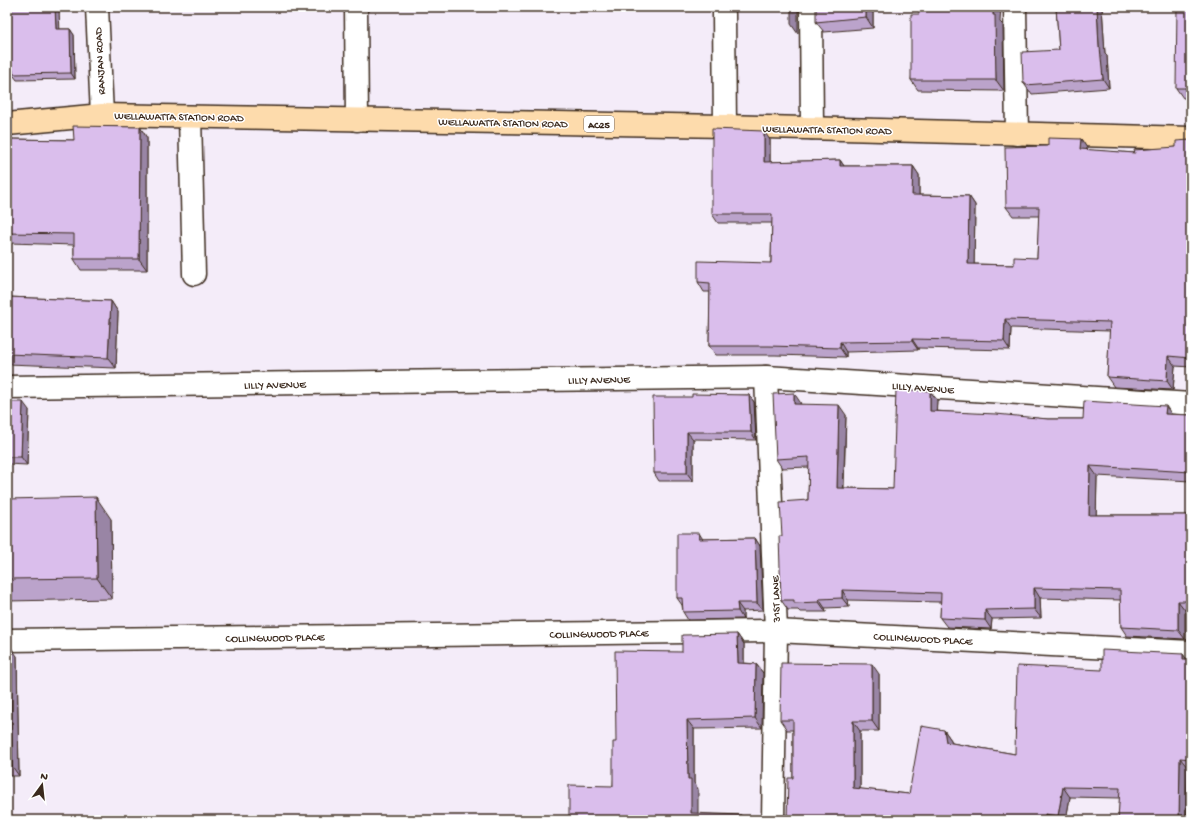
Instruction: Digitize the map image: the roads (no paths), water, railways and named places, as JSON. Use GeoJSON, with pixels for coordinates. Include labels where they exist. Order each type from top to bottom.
{"type":"FeatureCollection","features":[{"type":"Feature","properties":{"kind":"main road","name":"WELLAWATTA STATION ROAD"},"geometry":{"type":"LineString","coordinates":[[7,124],[102,115],[725,126],[1191,138]]}},
{"type":"Feature","properties":{"kind":"street","name":"RANJAN ROAD"},"geometry":{"type":"LineString","coordinates":[[97,7],[102,115]]}},
{"type":"Feature","properties":{"kind":"street"},"geometry":{"type":"LineString","coordinates":[[356,7],[357,120]]}},
{"type":"Feature","properties":{"kind":"street"},"geometry":{"type":"LineString","coordinates":[[811,7],[812,128]]}},
{"type":"Feature","properties":{"kind":"street"},"geometry":{"type":"LineString","coordinates":[[1015,7],[1017,134]]}},
{"type":"Feature","properties":{"kind":"street"},"geometry":{"type":"LineString","coordinates":[[724,14],[725,126]]}},
{"type":"Feature","properties":{"kind":"street"},"geometry":{"type":"LineString","coordinates":[[190,117],[194,274]]}},
{"type":"Feature","properties":{"kind":"street","name":"LILLY AVENUE"},"geometry":{"type":"LineString","coordinates":[[7,387],[766,377],[1191,404]]}},
{"type":"Feature","properties":{"kind":"street","name":"31ST LANE"},"geometry":{"type":"LineString","coordinates":[[766,377],[776,631],[774,820]]}},
{"type":"Feature","properties":{"kind":"street","name":"COLLINGWOOD PLACE"},"geometry":{"type":"LineString","coordinates":[[7,640],[776,631],[1191,652]]}}]}
